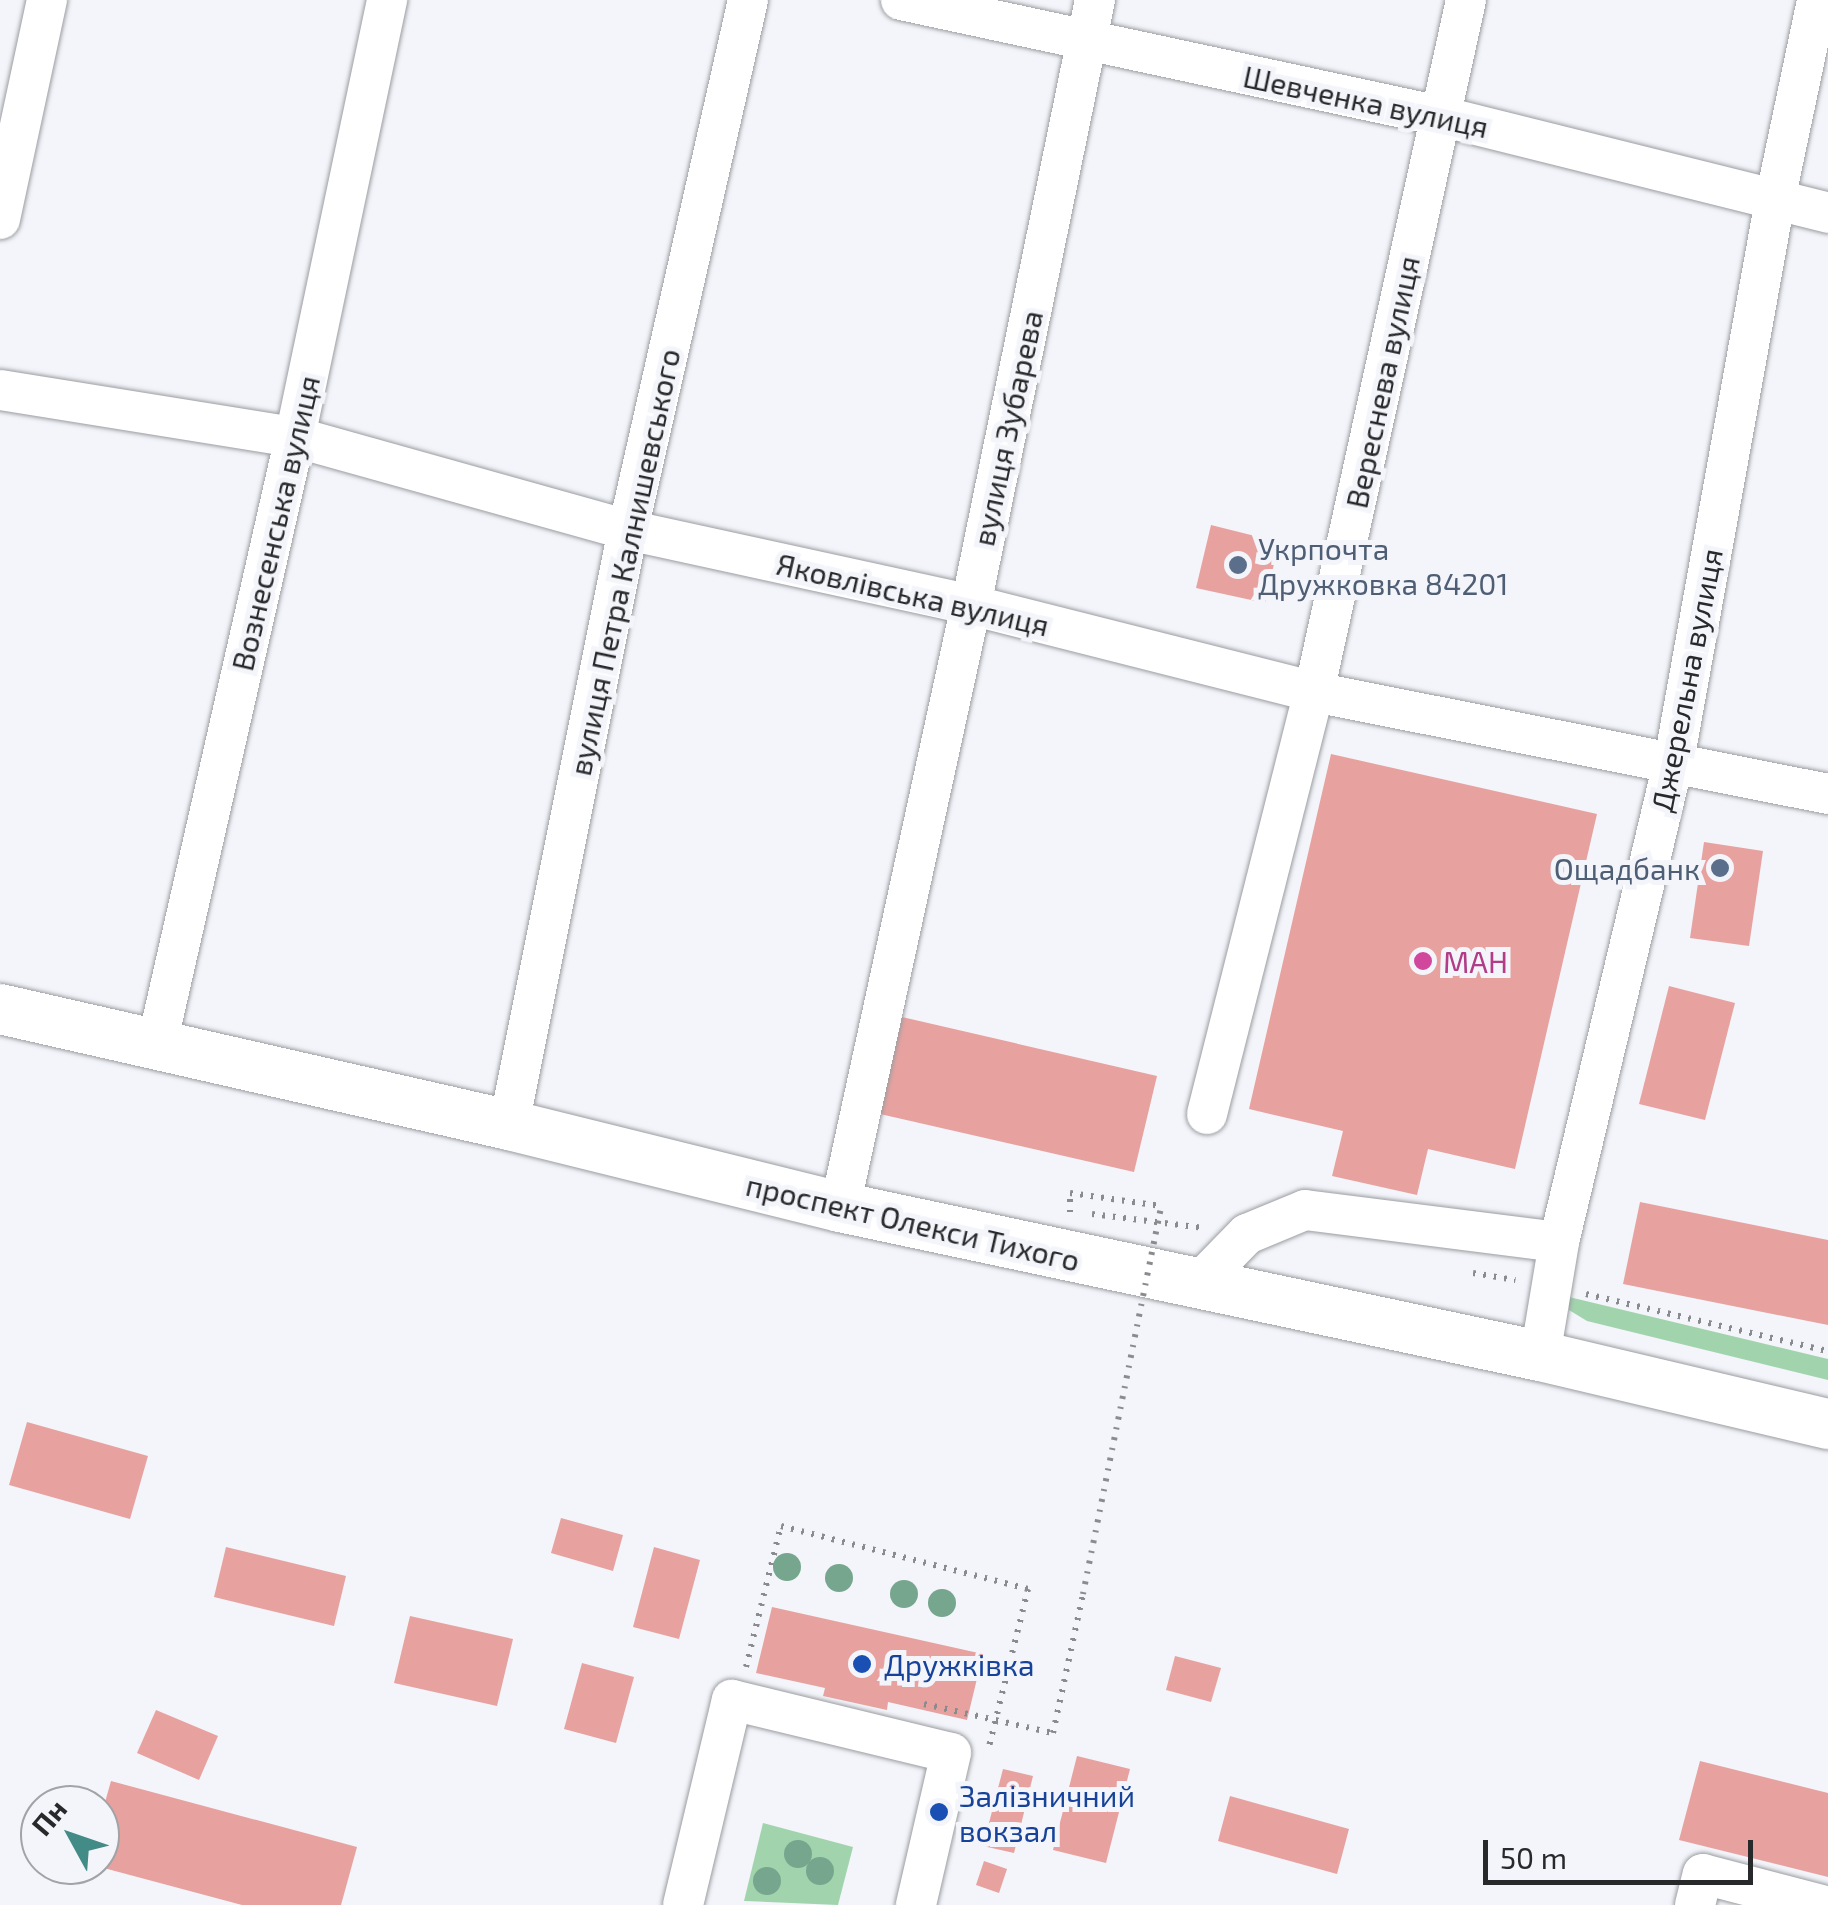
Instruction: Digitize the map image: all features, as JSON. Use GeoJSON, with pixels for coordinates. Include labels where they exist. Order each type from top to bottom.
{"type":"FeatureCollection","features":[{"type":"Feature","properties":{"kind":"main road","name":"проспект Олекси Тихого"},"geometry":{"type":"LineString","coordinates":[[0,1009],[509,1125],[840,1207],[1196,1286],[1540,1356],[1828,1424]]}},
{"type":"Feature","properties":{"kind":"street"},"geometry":{"type":"LineString","coordinates":[[0,218],[47,0]]}},
{"type":"Feature","properties":{"kind":"street","name":"Вознесенська вулиця"},"geometry":{"type":"LineString","coordinates":[[158,1044],[295,437],[386,0]]}},
{"type":"Feature","properties":{"kind":"street","name":"вулиця Петра Калнишевського"},"geometry":{"type":"LineString","coordinates":[[509,1125],[628,530],[748,0]]}},
{"type":"Feature","properties":{"kind":"street","name":"Шевченка вулиця"},"geometry":{"type":"LineString","coordinates":[[901,0],[1440,116],[1828,212]]}},
{"type":"Feature","properties":{"kind":"street","name":"вулиця Зубарева"},"geometry":{"type":"LineString","coordinates":[[840,1207],[971,606],[1095,0]]}},
{"type":"Feature","properties":{"kind":"street","name":"Вереснева вулиця"},"geometry":{"type":"LineString","coordinates":[[1207,1114],[1314,692],[1466,0]]}},
{"type":"Feature","properties":{"kind":"street","name":"Джерельна вулиця"},"geometry":{"type":"LineString","coordinates":[[1540,1356],[1559,1242],[1674,761],[1775,200],[1816,0]]}},
{"type":"Feature","properties":{"kind":"street","name":"Яковлівська вулиця"},"geometry":{"type":"LineString","coordinates":[[0,390],[295,437],[628,530],[971,606],[1314,692],[1828,794]]}},
{"type":"Feature","properties":{"kind":"street"},"geometry":{"type":"LineString","coordinates":[[1196,1286],[1247,1234],[1305,1210],[1559,1242]]}},
{"type":"Feature","properties":{"kind":"street"},"geometry":{"type":"LineString","coordinates":[[684,1905],[732,1700],[951,1753],[916,1905]]}},
{"type":"Feature","properties":{"kind":"street"},"geometry":{"type":"LineString","coordinates":[[1696,1905],[1703,1874],[1821,1905]]}},
{"type":"Feature","properties":{"kind":"path"},"geometry":{"type":"LineString","coordinates":[[918,1703],[1053,1733],[1083,1594],[1161,1206],[1070,1193],[1066,1211],[1247,1234]]}},
{"type":"Feature","properties":{"kind":"path"},"geometry":{"type":"LineString","coordinates":[[1456,1270],[1552,1286],[1828,1351]]}},
{"type":"Feature","properties":{"kind":"path"},"geometry":{"type":"LineString","coordinates":[[764,1670],[745,1666],[782,1526],[1028,1589],[996,1719]]}},
{"type":"Feature","properties":{"kind":"green space"},"geometry":{"type":"Polygon","coordinates":[[[1569,1297],[1828,1359],[1828,1380],[1587,1321],[1569,1310],[1569,1297]]]}},
{"type":"Feature","properties":{"kind":"green space"},"geometry":{"type":"Polygon","coordinates":[[[763,1823],[853,1847],[838,1905],[744,1901],[763,1823]]]}},
{"type":"Feature","properties":{"kind":"building","name":"Укрпочта Дружковка 84201"},"geometry":{"type":"Polygon","coordinates":[[[1211,525],[1279,542],[1265,603],[1196,588],[1211,525]]]}},
{"type":"Feature","properties":{"kind":"building","name":"МАН"},"geometry":{"type":"Polygon","coordinates":[[[1331,754],[1597,814],[1515,1169],[1428,1149],[1417,1195],[1332,1176],[1343,1131],[1249,1109],[1331,754]]]}},
{"type":"Feature","properties":{"kind":"building"},"geometry":{"type":"Polygon","coordinates":[[[1704,842],[1763,851],[1749,946],[1690,938],[1704,842]]]}},
{"type":"Feature","properties":{"kind":"building"},"geometry":{"type":"Polygon","coordinates":[[[1669,986],[1735,1003],[1705,1120],[1639,1104],[1669,986]]]}},
{"type":"Feature","properties":{"kind":"building"},"geometry":{"type":"Polygon","coordinates":[[[902,1017],[1157,1076],[1134,1172],[880,1114],[902,1017]]]}},
{"type":"Feature","properties":{"kind":"building"},"geometry":{"type":"Polygon","coordinates":[[[1640,1202],[1828,1240],[1828,1325],[1623,1284],[1640,1202]]]}},
{"type":"Feature","properties":{"kind":"building"},"geometry":{"type":"Polygon","coordinates":[[[27,1422],[148,1456],[130,1519],[9,1485],[27,1422]]]}},
{"type":"Feature","properties":{"kind":"building"},"geometry":{"type":"Polygon","coordinates":[[[561,1518],[623,1535],[613,1571],[551,1553],[561,1518]]]}},
{"type":"Feature","properties":{"kind":"building"},"geometry":{"type":"Polygon","coordinates":[[[226,1547],[346,1576],[334,1626],[214,1597],[226,1547]]]}},
{"type":"Feature","properties":{"kind":"building"},"geometry":{"type":"Polygon","coordinates":[[[654,1547],[700,1560],[679,1639],[633,1627],[654,1547]]]}},
{"type":"Feature","properties":{"kind":"building"},"geometry":{"type":"Polygon","coordinates":[[[772,1607],[983,1654],[967,1720],[888,1702],[887,1710],[823,1696],[825,1688],[756,1673],[772,1607]]]}},
{"type":"Feature","properties":{"kind":"building"},"geometry":{"type":"Polygon","coordinates":[[[410,1616],[513,1639],[497,1706],[394,1683],[410,1616]]]}},
{"type":"Feature","properties":{"kind":"building"},"geometry":{"type":"Polygon","coordinates":[[[1175,1656],[1221,1668],[1211,1702],[1166,1690],[1175,1656]]]}},
{"type":"Feature","properties":{"kind":"building"},"geometry":{"type":"Polygon","coordinates":[[[582,1663],[634,1677],[616,1743],[564,1729],[582,1663]]]}},
{"type":"Feature","properties":{"kind":"building"},"geometry":{"type":"Polygon","coordinates":[[[156,1710],[218,1736],[199,1780],[137,1753],[156,1710]]]}},
{"type":"Feature","properties":{"kind":"building"},"geometry":{"type":"Polygon","coordinates":[[[1077,1756],[1130,1769],[1106,1863],[1053,1850],[1077,1756]]]}},
{"type":"Feature","properties":{"kind":"building"},"geometry":{"type":"Polygon","coordinates":[[[1700,1761],[1828,1793],[1828,1877],[1679,1840],[1700,1761]]]}},
{"type":"Feature","properties":{"kind":"building"},"geometry":{"type":"Polygon","coordinates":[[[1003,1769],[1033,1776],[1014,1853],[983,1846],[1003,1769]]]}},
{"type":"Feature","properties":{"kind":"building"},"geometry":{"type":"Polygon","coordinates":[[[111,1781],[357,1847],[341,1905],[242,1905],[120,1872],[120,1785],[110,1785],[111,1781]]]}},
{"type":"Feature","properties":{"kind":"building"},"geometry":{"type":"Polygon","coordinates":[[[1230,1796],[1349,1829],[1337,1874],[1218,1841],[1230,1796]]]}},
{"type":"Feature","properties":{"kind":"building"},"geometry":{"type":"Polygon","coordinates":[[[984,1861],[1007,1869],[999,1893],[976,1885],[984,1861]]]}},
{"type":"Feature","properties":{"kind":"place","name":"Укрпочта Дружковка 84201"},"geometry":{"type":"Point","coordinates":[1238,565]}},
{"type":"Feature","properties":{"kind":"place","name":"Ощадбанк"},"geometry":{"type":"Point","coordinates":[1720,868]}},
{"type":"Feature","properties":{"kind":"place","name":"МАН"},"geometry":{"type":"Point","coordinates":[1423,961]}},
{"type":"Feature","properties":{"kind":"place","name":"Дружківка"},"geometry":{"type":"Point","coordinates":[862,1664]}},
{"type":"Feature","properties":{"kind":"place","name":"Залізничний вокзал"},"geometry":{"type":"Point","coordinates":[939,1812]}}]}
